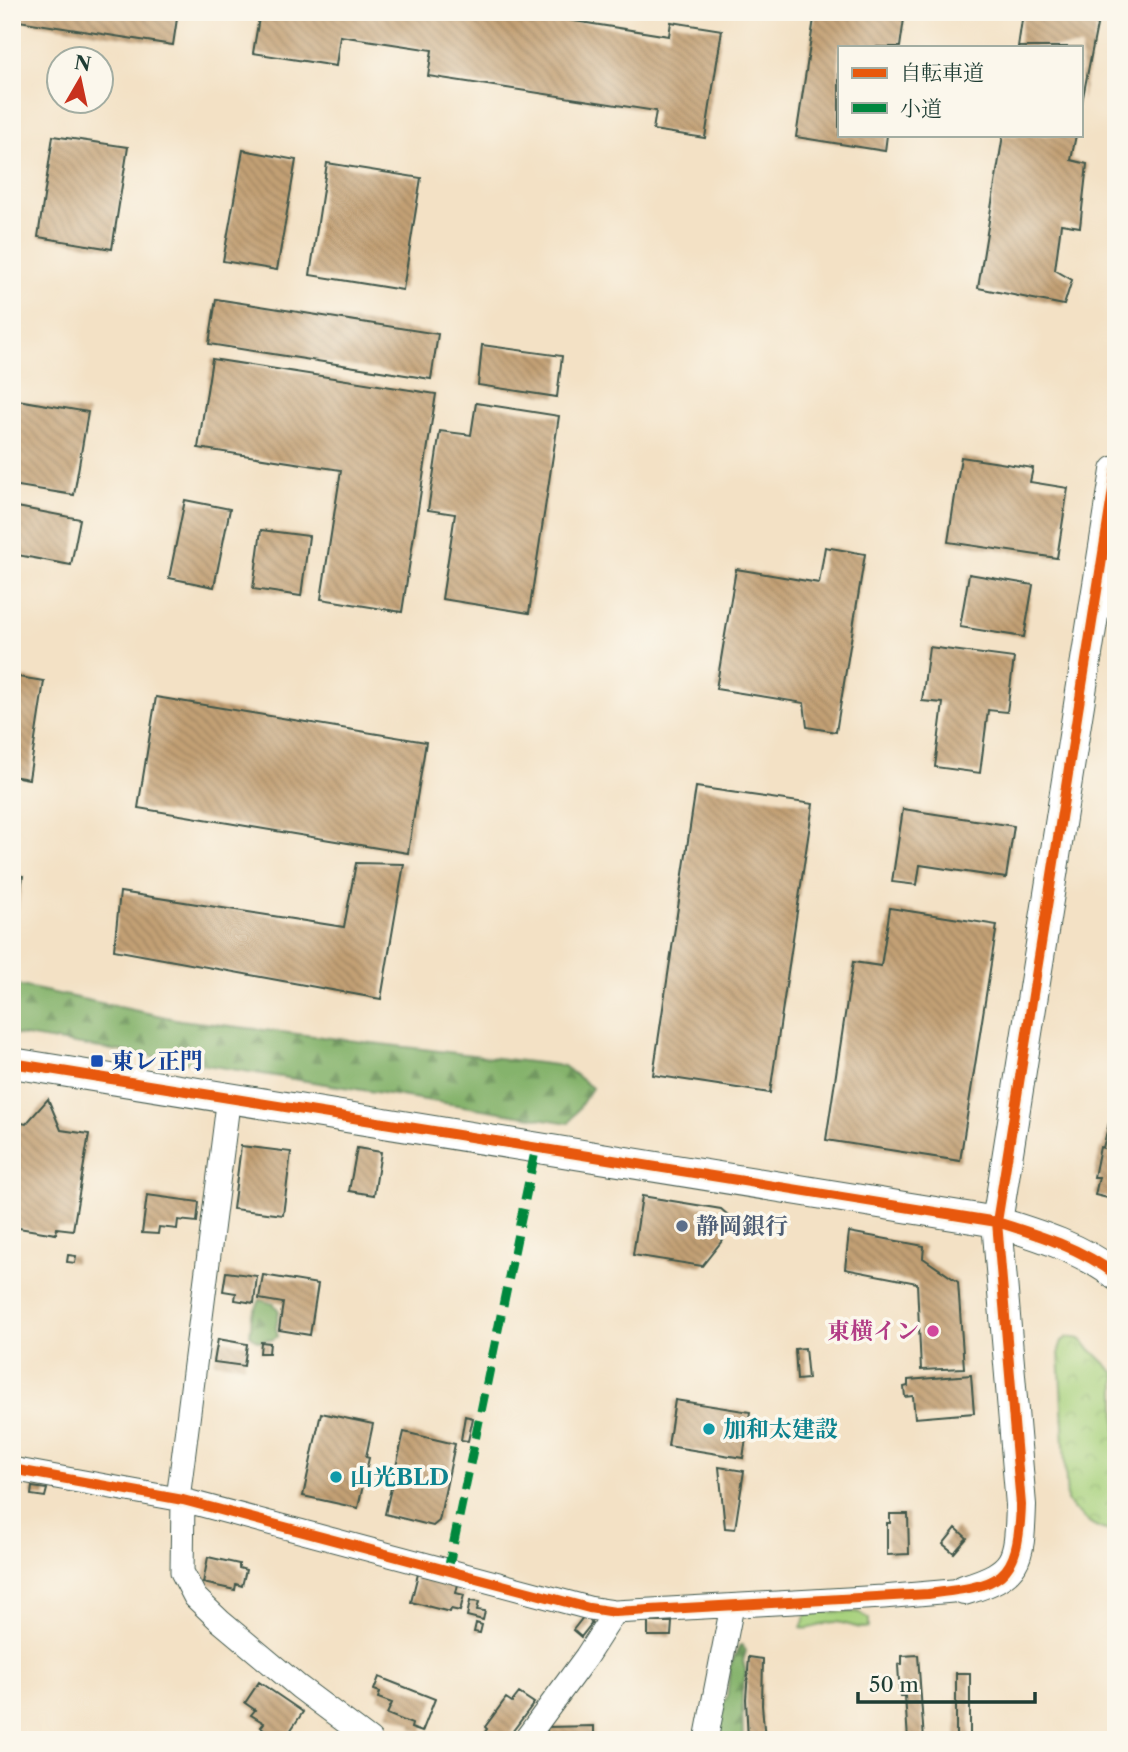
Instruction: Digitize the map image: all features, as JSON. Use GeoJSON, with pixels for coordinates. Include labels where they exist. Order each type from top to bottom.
{"type":"FeatureCollection","features":[{"type":"Feature","properties":{"kind":"street"},"geometry":{"type":"LineString","coordinates":[[12,1469],[180,1499],[615,1612],[917,1595],[964,1590],[1003,1575],[1013,1561],[1020,1540],[1021,1505],[997,1222],[1116,471]]}},
{"type":"Feature","properties":{"kind":"street"},"geometry":{"type":"LineString","coordinates":[[12,1063],[997,1222],[1056,1241],[1116,1275]]}},
{"type":"Feature","properties":{"kind":"street"},"geometry":{"type":"LineString","coordinates":[[229,1096],[180,1499],[182,1572],[195,1597],[220,1621],[299,1687],[370,1740]]}},
{"type":"Feature","properties":{"kind":"street"},"geometry":{"type":"LineString","coordinates":[[706,1740],[732,1606]]}},
{"type":"Feature","properties":{"kind":"street"},"geometry":{"type":"LineString","coordinates":[[525,1740],[586,1657],[615,1612]]}},
{"type":"Feature","properties":{"kind":"green space"},"geometry":{"type":"Polygon","coordinates":[[[12,984],[180,1020],[564,1066],[592,1088],[569,1123],[12,1034],[12,984]]]}},
{"type":"Feature","properties":{"kind":"green space"},"geometry":{"type":"Polygon","coordinates":[[[260,1300],[274,1304],[279,1311],[276,1328],[278,1336],[272,1340],[258,1341],[250,1335],[252,1315],[260,1300]]]}},
{"type":"Feature","properties":{"kind":"green space"},"geometry":{"type":"Polygon","coordinates":[[[1068,1337],[1080,1339],[1116,1374],[1116,1531],[1102,1529],[1088,1522],[1067,1501],[1059,1350],[1062,1341],[1068,1337]]]}},
{"type":"Feature","properties":{"kind":"green space"},"geometry":{"type":"Polygon","coordinates":[[[814,1612],[858,1612],[869,1619],[869,1627],[861,1628],[835,1622],[801,1628],[806,1615],[814,1612]]]}},
{"type":"Feature","properties":{"kind":"green space"},"geometry":{"type":"Polygon","coordinates":[[[740,1645],[746,1651],[743,1661],[746,1672],[742,1692],[743,1740],[713,1740],[722,1705],[727,1698],[730,1666],[740,1645]]]}},
{"type":"Feature","properties":{"kind":"building"},"geometry":{"type":"Polygon","coordinates":[[[12,12],[178,12],[173,45],[12,20],[12,12]]]}},
{"type":"Feature","properties":{"kind":"building"},"geometry":{"type":"Polygon","coordinates":[[[260,12],[518,12],[669,36],[671,22],[722,30],[705,138],[653,130],[656,111],[428,76],[432,50],[340,36],[336,66],[253,53],[260,12]]]}},
{"type":"Feature","properties":{"kind":"building"},"geometry":{"type":"Polygon","coordinates":[[[815,12],[905,12],[900,46],[838,46],[838,136],[887,136],[885,151],[796,137],[815,12]]]}},
{"type":"Feature","properties":{"kind":"building"},"geometry":{"type":"Polygon","coordinates":[[[1023,13],[1098,20],[1082,102],[1082,46],[1018,46],[1023,13]]]}},
{"type":"Feature","properties":{"kind":"building"},"geometry":{"type":"Polygon","coordinates":[[[53,136],[128,147],[112,249],[38,237],[53,136]]]}},
{"type":"Feature","properties":{"kind":"building"},"geometry":{"type":"Polygon","coordinates":[[[1003,136],[1076,136],[1071,160],[1087,164],[1080,227],[1061,224],[1055,270],[1072,280],[1064,305],[978,288],[1003,136]]]}},
{"type":"Feature","properties":{"kind":"building"},"geometry":{"type":"Polygon","coordinates":[[[243,150],[296,160],[277,270],[223,261],[243,150]]]}},
{"type":"Feature","properties":{"kind":"building"},"geometry":{"type":"Polygon","coordinates":[[[327,163],[421,178],[403,290],[310,275],[327,163]]]}},
{"type":"Feature","properties":{"kind":"building"},"geometry":{"type":"Polygon","coordinates":[[[216,299],[438,334],[431,379],[209,344],[216,299]]]}},
{"type":"Feature","properties":{"kind":"building"},"geometry":{"type":"Polygon","coordinates":[[[482,345],[562,356],[557,397],[478,385],[482,345]]]}},
{"type":"Feature","properties":{"kind":"building"},"geometry":{"type":"Polygon","coordinates":[[[212,359],[436,394],[402,612],[321,599],[341,470],[198,448],[212,359]]]}},
{"type":"Feature","properties":{"kind":"building"},"geometry":{"type":"Polygon","coordinates":[[[12,399],[88,412],[74,495],[12,485],[12,399]]]}},
{"type":"Feature","properties":{"kind":"building"},"geometry":{"type":"Polygon","coordinates":[[[476,403],[559,416],[529,613],[442,599],[455,514],[428,510],[440,431],[471,435],[476,403]]]}},
{"type":"Feature","properties":{"kind":"building"},"geometry":{"type":"Polygon","coordinates":[[[961,457],[1033,468],[1030,482],[1068,488],[1057,558],[948,542],[961,457]]]}},
{"type":"Feature","properties":{"kind":"building"},"geometry":{"type":"Polygon","coordinates":[[[185,500],[230,509],[214,587],[169,578],[185,500]]]}},
{"type":"Feature","properties":{"kind":"building"},"geometry":{"type":"Polygon","coordinates":[[[12,506],[80,519],[71,565],[12,554],[12,506]]]}},
{"type":"Feature","properties":{"kind":"building"},"geometry":{"type":"Polygon","coordinates":[[[261,530],[309,536],[301,596],[253,589],[261,530]]]}},
{"type":"Feature","properties":{"kind":"building"},"geometry":{"type":"Polygon","coordinates":[[[825,547],[865,554],[836,732],[807,727],[804,703],[716,689],[736,569],[819,583],[825,547]]]}},
{"type":"Feature","properties":{"kind":"building"},"geometry":{"type":"Polygon","coordinates":[[[969,574],[1033,585],[1024,637],[960,627],[969,574]]]}},
{"type":"Feature","properties":{"kind":"building"},"geometry":{"type":"Polygon","coordinates":[[[929,647],[1014,658],[1007,712],[988,710],[980,773],[935,767],[943,703],[922,701],[929,647]]]}},
{"type":"Feature","properties":{"kind":"building"},"geometry":{"type":"Polygon","coordinates":[[[12,676],[44,681],[29,779],[12,776],[12,676]]]}},
{"type":"Feature","properties":{"kind":"building"},"geometry":{"type":"Polygon","coordinates":[[[156,697],[426,742],[408,853],[138,808],[156,697]]]}},
{"type":"Feature","properties":{"kind":"building"},"geometry":{"type":"Polygon","coordinates":[[[696,787],[813,804],[770,1093],[653,1075],[696,787]]]}},
{"type":"Feature","properties":{"kind":"building"},"geometry":{"type":"Polygon","coordinates":[[[903,809],[1014,826],[1006,878],[920,865],[917,885],[892,882],[903,809]]]}},
{"type":"Feature","properties":{"kind":"building"},"geometry":{"type":"Polygon","coordinates":[[[356,863],[404,864],[381,999],[114,950],[120,892],[344,927],[356,863]]]}},
{"type":"Feature","properties":{"kind":"building"},"geometry":{"type":"Polygon","coordinates":[[[12,874],[23,876],[14,935],[12,935],[12,874]]]}},
{"type":"Feature","properties":{"kind":"building"},"geometry":{"type":"Polygon","coordinates":[[[890,908],[997,925],[960,1161],[826,1140],[853,962],[881,966],[890,908]]]}},
{"type":"Feature","properties":{"kind":"building"},"geometry":{"type":"Polygon","coordinates":[[[1115,1098],[1116,1200],[1095,1195],[1099,1177],[1094,1177],[1115,1098]]]}},
{"type":"Feature","properties":{"kind":"building"},"geometry":{"type":"Polygon","coordinates":[[[48,1099],[61,1130],[89,1134],[73,1230],[57,1228],[56,1234],[12,1227],[12,1121],[26,1124],[48,1099]]]}},
{"type":"Feature","properties":{"kind":"building"},"geometry":{"type":"Polygon","coordinates":[[[241,1146],[291,1152],[283,1215],[233,1209],[241,1146]]]}},
{"type":"Feature","properties":{"kind":"building"},"geometry":{"type":"Polygon","coordinates":[[[357,1148],[381,1152],[374,1195],[349,1191],[357,1148]]]}},
{"type":"Feature","properties":{"kind":"building"},"geometry":{"type":"Polygon","coordinates":[[[147,1195],[199,1202],[197,1222],[178,1220],[177,1229],[159,1227],[158,1234],[142,1233],[147,1195]]]}},
{"type":"Feature","properties":{"kind":"building","name":"静岡銀行"},"geometry":{"type":"Polygon","coordinates":[[[642,1196],[721,1209],[729,1216],[725,1237],[702,1266],[633,1255],[642,1196]]]}},
{"type":"Feature","properties":{"kind":"building","name":"東横イン"},"geometry":{"type":"Polygon","coordinates":[[[849,1232],[924,1246],[923,1258],[958,1282],[964,1368],[921,1370],[917,1283],[845,1269],[849,1232]]]}},
{"type":"Feature","properties":{"kind":"building"},"geometry":{"type":"Polygon","coordinates":[[[68,1255],[76,1256],[75,1263],[67,1262],[68,1255]]]}},
{"type":"Feature","properties":{"kind":"building"},"geometry":{"type":"Polygon","coordinates":[[[226,1272],[257,1276],[254,1303],[235,1300],[236,1293],[223,1291],[226,1272]]]}},
{"type":"Feature","properties":{"kind":"building"},"geometry":{"type":"Polygon","coordinates":[[[263,1275],[318,1284],[310,1335],[279,1330],[283,1303],[259,1299],[263,1275]]]}},
{"type":"Feature","properties":{"kind":"building"},"geometry":{"type":"Polygon","coordinates":[[[218,1339],[247,1344],[244,1366],[214,1362],[218,1339]]]}},
{"type":"Feature","properties":{"kind":"building"},"geometry":{"type":"Polygon","coordinates":[[[261,1342],[270,1343],[269,1353],[260,1353],[261,1342]]]}},
{"type":"Feature","properties":{"kind":"building"},"geometry":{"type":"Polygon","coordinates":[[[805,1348],[808,1379],[797,1380],[795,1349],[805,1348]]]}},
{"type":"Feature","properties":{"kind":"building"},"geometry":{"type":"Polygon","coordinates":[[[971,1375],[974,1413],[915,1418],[913,1396],[905,1397],[904,1387],[908,1386],[908,1380],[971,1375]]]}},
{"type":"Feature","properties":{"kind":"building","name":"加和太建設"},"geometry":{"type":"Polygon","coordinates":[[[675,1400],[750,1412],[743,1458],[668,1446],[675,1400]]]}},
{"type":"Feature","properties":{"kind":"building","name":"山光BLD"},"geometry":{"type":"Polygon","coordinates":[[[321,1413],[373,1424],[358,1508],[303,1496],[321,1413]]]}},
{"type":"Feature","properties":{"kind":"building"},"geometry":{"type":"Polygon","coordinates":[[[465,1416],[473,1418],[468,1441],[461,1440],[465,1416]]]}},
{"type":"Feature","properties":{"kind":"building","name":"山光BLD"},"geometry":{"type":"Polygon","coordinates":[[[404,1432],[455,1444],[439,1521],[433,1526],[385,1514],[404,1432]]]}},
{"type":"Feature","properties":{"kind":"building"},"geometry":{"type":"Polygon","coordinates":[[[719,1467],[744,1471],[735,1529],[725,1528],[719,1467]]]}},
{"type":"Feature","properties":{"kind":"building"},"geometry":{"type":"Polygon","coordinates":[[[32,1487],[47,1489],[45,1497],[31,1495],[32,1487]]]}},
{"type":"Feature","properties":{"kind":"building"},"geometry":{"type":"Polygon","coordinates":[[[890,1514],[908,1514],[909,1554],[887,1555],[887,1523],[890,1523],[890,1514]]]}},
{"type":"Feature","properties":{"kind":"building"},"geometry":{"type":"Polygon","coordinates":[[[956,1528],[967,1538],[954,1553],[943,1544],[956,1528]]]}},
{"type":"Feature","properties":{"kind":"building"},"geometry":{"type":"Polygon","coordinates":[[[208,1557],[239,1564],[239,1568],[246,1570],[242,1586],[236,1584],[235,1590],[203,1583],[208,1557]]]}},
{"type":"Feature","properties":{"kind":"building"},"geometry":{"type":"Polygon","coordinates":[[[418,1574],[458,1584],[456,1593],[464,1595],[460,1611],[451,1609],[450,1612],[411,1602],[418,1574]]]}},
{"type":"Feature","properties":{"kind":"building"},"geometry":{"type":"Polygon","coordinates":[[[470,1601],[479,1602],[477,1610],[485,1611],[483,1620],[467,1616],[470,1601]]]}},
{"type":"Feature","properties":{"kind":"building"},"geometry":{"type":"Polygon","coordinates":[[[584,1616],[592,1623],[581,1637],[573,1630],[584,1616]]]}},
{"type":"Feature","properties":{"kind":"building"},"geometry":{"type":"Polygon","coordinates":[[[648,1622],[672,1622],[671,1636],[648,1636],[648,1622]]]}},
{"type":"Feature","properties":{"kind":"building"},"geometry":{"type":"Polygon","coordinates":[[[476,1623],[482,1625],[480,1633],[474,1632],[476,1623]]]}},
{"type":"Feature","properties":{"kind":"building"},"geometry":{"type":"Polygon","coordinates":[[[918,1655],[924,1740],[908,1740],[905,1696],[900,1696],[898,1665],[902,1664],[902,1656],[918,1655]]]}},
{"type":"Feature","properties":{"kind":"building"},"geometry":{"type":"Polygon","coordinates":[[[749,1657],[763,1659],[762,1705],[765,1740],[748,1740],[746,1699],[749,1657]]]}},
{"type":"Feature","properties":{"kind":"building"},"geometry":{"type":"Polygon","coordinates":[[[956,1673],[970,1673],[970,1740],[956,1740],[956,1673]]]}},
{"type":"Feature","properties":{"kind":"building"},"geometry":{"type":"Polygon","coordinates":[[[379,1677],[435,1699],[422,1732],[411,1728],[412,1724],[387,1714],[392,1703],[378,1698],[380,1692],[374,1690],[379,1677]]]}},
{"type":"Feature","properties":{"kind":"building"},"geometry":{"type":"Polygon","coordinates":[[[259,1682],[303,1712],[284,1740],[269,1740],[272,1734],[261,1727],[264,1723],[251,1715],[255,1710],[245,1703],[259,1682]]]}},
{"type":"Feature","properties":{"kind":"building"},"geometry":{"type":"Polygon","coordinates":[[[519,1693],[534,1703],[506,1740],[488,1740],[482,1736],[487,1729],[485,1727],[506,1698],[512,1702],[519,1693]]]}},
{"type":"Feature","properties":{"kind":"building"},"geometry":{"type":"Polygon","coordinates":[[[594,1726],[594,1740],[541,1740],[541,1733],[547,1733],[547,1727],[594,1726]]]}},
{"type":"Feature","properties":{"kind":"marked path"},"geometry":{"type":"LineString","coordinates":[[448,1570],[536,1147]]}},
{"type":"Feature","properties":{"kind":"cycle path"},"geometry":{"type":"LineString","coordinates":[[12,1469],[183,1500],[589,1608],[615,1612],[928,1594],[973,1587],[1001,1575],[1010,1565],[1015,1551],[1021,1505],[997,1222],[1116,471]]}},
{"type":"Feature","properties":{"kind":"cycle path"},"geometry":{"type":"LineString","coordinates":[[12,1063],[997,1222],[1074,1250],[1116,1275]]}},
{"type":"Feature","properties":{"kind":"place","name":"東レ正門"},"geometry":{"type":"Point","coordinates":[97,1061]}},
{"type":"Feature","properties":{"kind":"place","name":"静岡銀行"},"geometry":{"type":"Point","coordinates":[682,1226]}},
{"type":"Feature","properties":{"kind":"place","name":"東横イン"},"geometry":{"type":"Point","coordinates":[933,1331]}},
{"type":"Feature","properties":{"kind":"place","name":"加和太建設"},"geometry":{"type":"Point","coordinates":[709,1429]}},
{"type":"Feature","properties":{"kind":"place","name":"山光BLD"},"geometry":{"type":"Point","coordinates":[336,1477]}}]}
